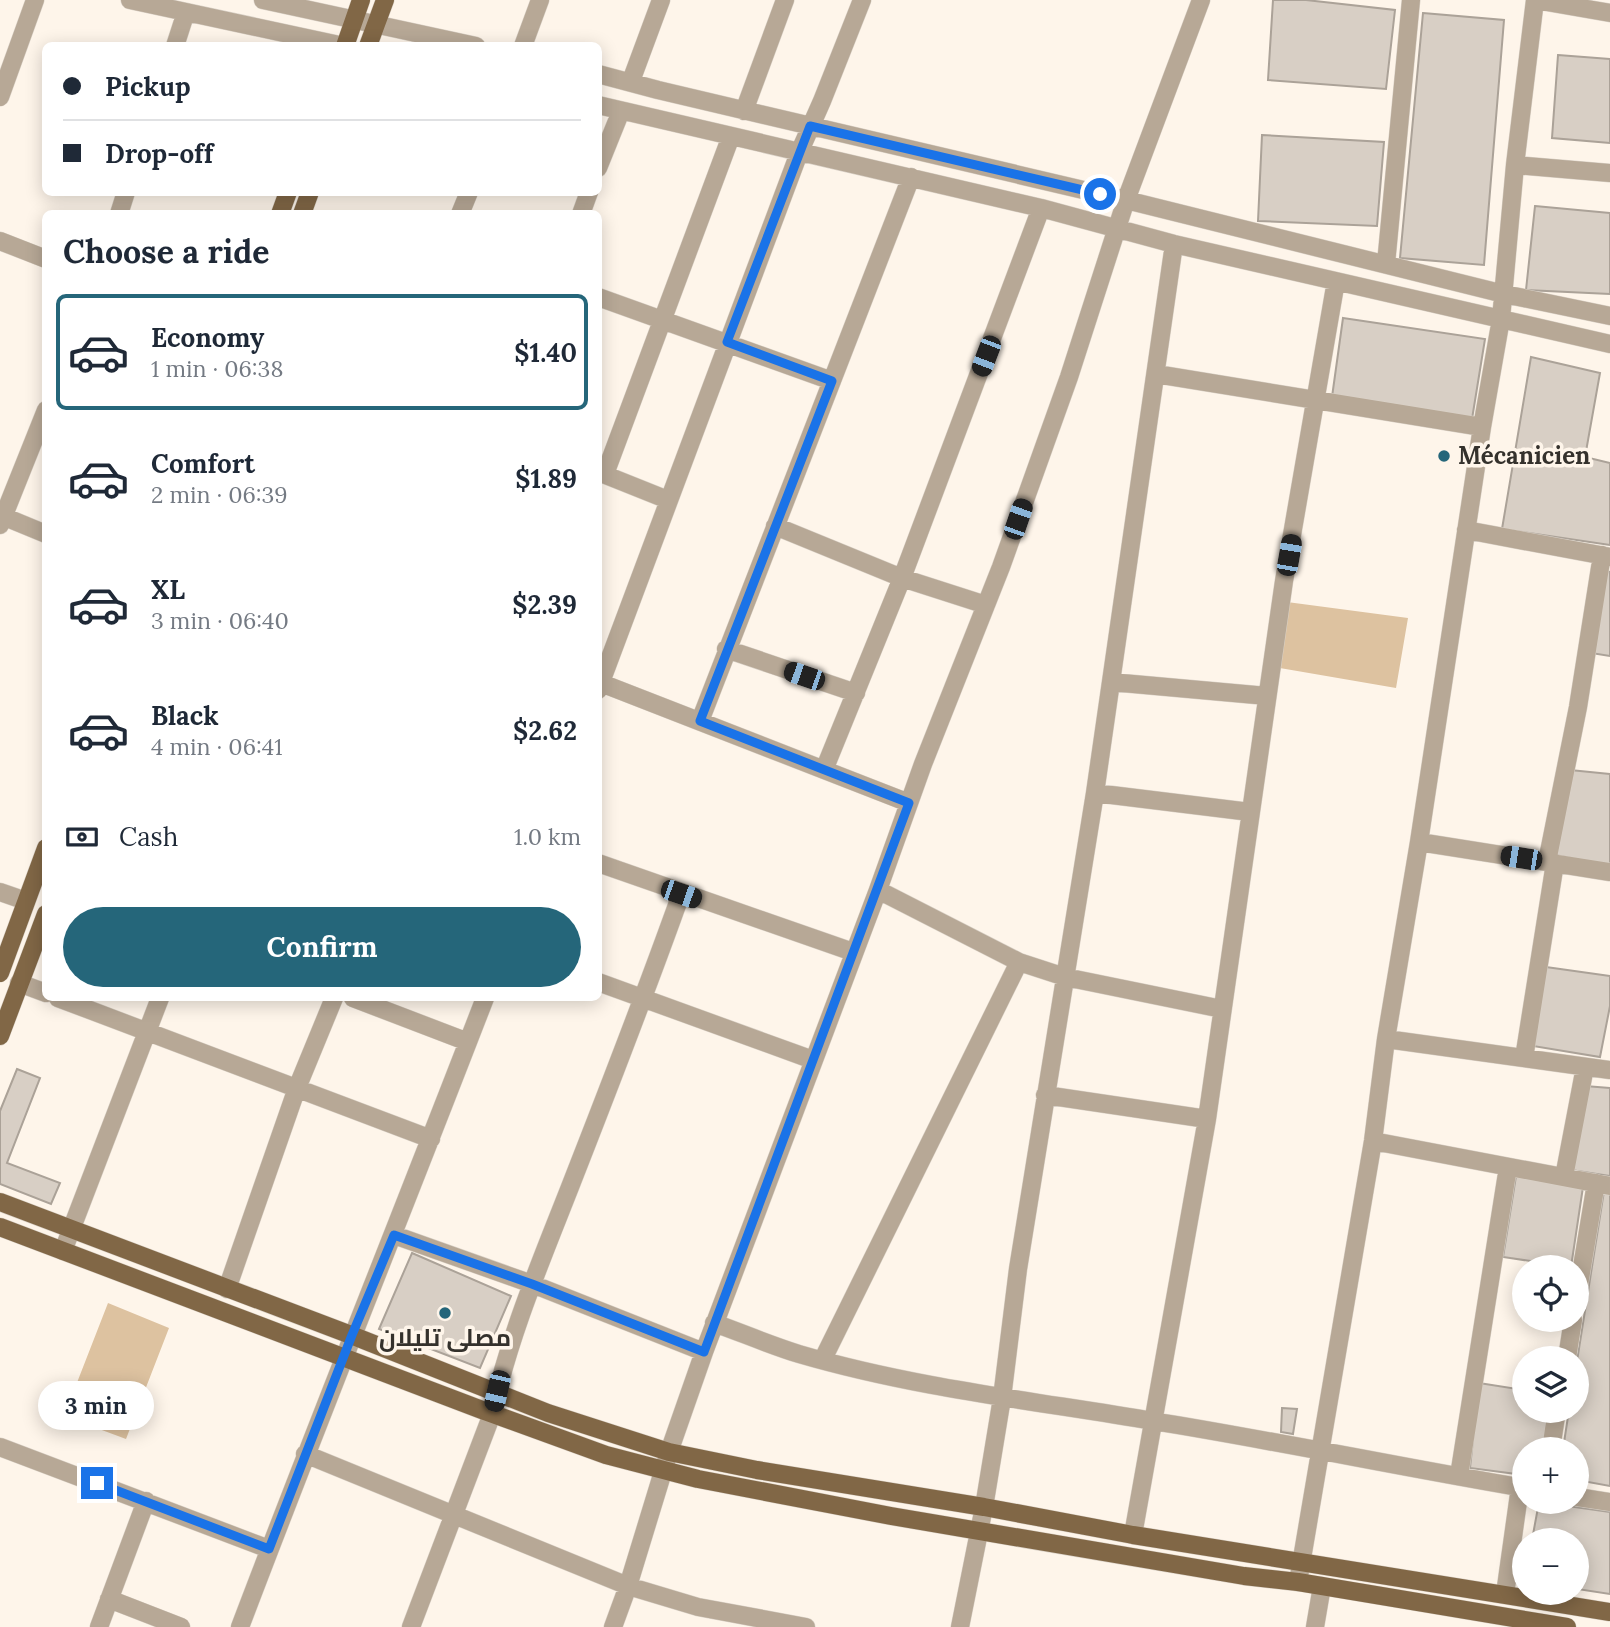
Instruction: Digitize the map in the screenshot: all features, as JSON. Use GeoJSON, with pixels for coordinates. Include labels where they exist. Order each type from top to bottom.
{"type":"FeatureCollection","features":[{"type":"Feature","properties":{"kind":"main road"},"geometry":{"type":"LineString","coordinates":[[346,42],[361,0]]}},
{"type":"Feature","properties":{"kind":"main road"},"geometry":{"type":"LineString","coordinates":[[369,42],[385,0]]}},
{"type":"Feature","properties":{"kind":"main road"},"geometry":{"type":"LineString","coordinates":[[0,973],[42,859]]}},
{"type":"Feature","properties":{"kind":"main road"},"geometry":{"type":"LineString","coordinates":[[0,1036],[42,924]]}},
{"type":"Feature","properties":{"kind":"main road"},"geometry":{"type":"LineString","coordinates":[[0,1202],[352,1335],[548,1413],[669,1452],[757,1470],[984,1507],[1133,1535],[1610,1612]]}},
{"type":"Feature","properties":{"kind":"main road"},"geometry":{"type":"LineString","coordinates":[[0,1227],[606,1455],[664,1470],[891,1516],[1230,1574],[1298,1582],[1567,1627]]}},
{"type":"Feature","properties":{"kind":"street"},"geometry":{"type":"LineString","coordinates":[[0,97],[35,0]]}},
{"type":"Feature","properties":{"kind":"street"},"geometry":{"type":"LineString","coordinates":[[130,0],[326,42]]}},
{"type":"Feature","properties":{"kind":"street"},"geometry":{"type":"LineString","coordinates":[[263,0],[458,42]]}},
{"type":"Feature","properties":{"kind":"street"},"geometry":{"type":"LineString","coordinates":[[524,42],[540,0]]}},
{"type":"Feature","properties":{"kind":"street"},"geometry":{"type":"LineString","coordinates":[[631,81],[661,0]]}},
{"type":"Feature","properties":{"kind":"street"},"geometry":{"type":"LineString","coordinates":[[744,111],[785,0]]}},
{"type":"Feature","properties":{"kind":"street"},"geometry":{"type":"LineString","coordinates":[[602,682],[799,153],[862,0]]}},
{"type":"Feature","properties":{"kind":"street"},"geometry":{"type":"LineString","coordinates":[[613,1627],[714,1323],[986,605],[1069,377],[1126,200],[1201,0]]}},
{"type":"Feature","properties":{"kind":"street"},"geometry":{"type":"LineString","coordinates":[[1386,264],[1411,0]]}},
{"type":"Feature","properties":{"kind":"street"},"geometry":{"type":"LineString","coordinates":[[1298,1582],[1373,1141],[1386,1039],[1501,319],[1515,165],[1535,0],[1610,13]]}},
{"type":"Feature","properties":{"kind":"street"},"geometry":{"type":"LineString","coordinates":[[176,42],[186,12]]}},
{"type":"Feature","properties":{"kind":"street"},"geometry":{"type":"LineString","coordinates":[[602,75],[1504,294],[1610,316]]}},
{"type":"Feature","properties":{"kind":"street"},"geometry":{"type":"LineString","coordinates":[[602,106],[1610,344]]}},
{"type":"Feature","properties":{"kind":"street"},"geometry":{"type":"LineString","coordinates":[[602,158],[621,111]]}},
{"type":"Feature","properties":{"kind":"street"},"geometry":{"type":"LineString","coordinates":[[668,500],[602,473],[664,320],[731,136]]}},
{"type":"Feature","properties":{"kind":"street"},"geometry":{"type":"LineString","coordinates":[[1515,165],[1610,173]]}},
{"type":"Feature","properties":{"kind":"street"},"geometry":{"type":"LineString","coordinates":[[700,721],[911,177]]}},
{"type":"Feature","properties":{"kind":"street"},"geometry":{"type":"LineString","coordinates":[[824,770],[902,578],[1041,208]]}},
{"type":"Feature","properties":{"kind":"street"},"geometry":{"type":"LineString","coordinates":[[0,241],[42,257]]}},
{"type":"Feature","properties":{"kind":"street"},"geometry":{"type":"LineString","coordinates":[[960,1627],[980,1530],[1002,1398],[1018,1269],[1095,793],[1174,243]]}},
{"type":"Feature","properties":{"kind":"street"},"geometry":{"type":"LineString","coordinates":[[1133,1535],[1207,1119],[1284,581],[1336,281]]}},
{"type":"Feature","properties":{"kind":"street"},"geometry":{"type":"LineString","coordinates":[[602,298],[832,381]]}},
{"type":"Feature","properties":{"kind":"street"},"geometry":{"type":"LineString","coordinates":[[1156,374],[1482,427]]}},
{"type":"Feature","properties":{"kind":"street"},"geometry":{"type":"LineString","coordinates":[[42,420],[1,519],[42,533]]}},
{"type":"Feature","properties":{"kind":"street"},"geometry":{"type":"LineString","coordinates":[[775,526],[902,578],[986,605]]}},
{"type":"Feature","properties":{"kind":"street"},"geometry":{"type":"LineString","coordinates":[[1466,530],[1606,556],[1551,863],[1524,1058]]}},
{"type":"Feature","properties":{"kind":"street"},"geometry":{"type":"LineString","coordinates":[[726,649],[856,694]]}},
{"type":"Feature","properties":{"kind":"street"},"geometry":{"type":"LineString","coordinates":[[1111,682],[1267,695]]}},
{"type":"Feature","properties":{"kind":"street"},"geometry":{"type":"LineString","coordinates":[[602,688],[700,721],[909,803]]}},
{"type":"Feature","properties":{"kind":"street"},"geometry":{"type":"LineString","coordinates":[[1095,793],[1250,812]]}},
{"type":"Feature","properties":{"kind":"street"},"geometry":{"type":"LineString","coordinates":[[1419,842],[1610,872]]}},
{"type":"Feature","properties":{"kind":"street"},"geometry":{"type":"LineString","coordinates":[[602,864],[853,952]]}},
{"type":"Feature","properties":{"kind":"street"},"geometry":{"type":"LineString","coordinates":[[878,890],[1019,962],[1065,977],[1222,1009]]}},
{"type":"Feature","properties":{"kind":"street"},"geometry":{"type":"LineString","coordinates":[[0,892],[26,901]]}},
{"type":"Feature","properties":{"kind":"street"},"geometry":{"type":"LineString","coordinates":[[411,1627],[492,1413],[532,1284],[644,999],[681,894]]}},
{"type":"Feature","properties":{"kind":"street"},"geometry":{"type":"LineString","coordinates":[[823,1359],[1019,962]]}},
{"type":"Feature","properties":{"kind":"street"},"geometry":{"type":"LineString","coordinates":[[19,983],[42,992]]}},
{"type":"Feature","properties":{"kind":"street"},"geometry":{"type":"LineString","coordinates":[[602,983],[813,1060]]}},
{"type":"Feature","properties":{"kind":"street"},"geometry":{"type":"LineString","coordinates":[[66,1001],[431,1139]]}},
{"type":"Feature","properties":{"kind":"street"},"geometry":{"type":"LineString","coordinates":[[63,1251],[159,1001]]}},
{"type":"Feature","properties":{"kind":"street"},"geometry":{"type":"LineString","coordinates":[[227,1289],[297,1088],[333,1001]]}},
{"type":"Feature","properties":{"kind":"street"},"geometry":{"type":"LineString","coordinates":[[362,1001],[468,1042]]}},
{"type":"Feature","properties":{"kind":"street"},"geometry":{"type":"LineString","coordinates":[[240,1627],[305,1454],[394,1235],[484,1001]]}},
{"type":"Feature","properties":{"kind":"street"},"geometry":{"type":"LineString","coordinates":[[1386,1039],[1585,1066],[1609,1066]]}},
{"type":"Feature","properties":{"kind":"street"},"geometry":{"type":"LineString","coordinates":[[1564,1177],[1585,1066]]}},
{"type":"Feature","properties":{"kind":"street"},"geometry":{"type":"LineString","coordinates":[[1045,1095],[1207,1119]]}},
{"type":"Feature","properties":{"kind":"street"},"geometry":{"type":"LineString","coordinates":[[1373,1141],[1603,1185],[1587,1255]]}},
{"type":"Feature","properties":{"kind":"street"},"geometry":{"type":"LineString","coordinates":[[1459,1476],[1508,1167]]}},
{"type":"Feature","properties":{"kind":"street"},"geometry":{"type":"LineString","coordinates":[[394,1235],[532,1284],[704,1352]]}},
{"type":"Feature","properties":{"kind":"street"},"geometry":{"type":"LineString","coordinates":[[714,1323],[799,1354],[906,1380],[1320,1449],[1512,1486]]}},
{"type":"Feature","properties":{"kind":"street"},"geometry":{"type":"LineString","coordinates":[[0,1447],[269,1549]]}},
{"type":"Feature","properties":{"kind":"street"},"geometry":{"type":"LineString","coordinates":[[305,1454],[628,1586],[741,1621],[806,1627]]}},
{"type":"Feature","properties":{"kind":"street"},"geometry":{"type":"LineString","coordinates":[[1589,1499],[1610,1502]]}},
{"type":"Feature","properties":{"kind":"street"},"geometry":{"type":"LineString","coordinates":[[99,1627],[146,1501]]}},
{"type":"Feature","properties":{"kind":"street"},"geometry":{"type":"LineString","coordinates":[[1505,1594],[1518,1514]]}},
{"type":"Feature","properties":{"kind":"street"},"geometry":{"type":"LineString","coordinates":[[1315,1627],[1322,1586]]}},
{"type":"Feature","properties":{"kind":"street"},"geometry":{"type":"LineString","coordinates":[[109,1599],[181,1627]]}},
{"type":"Feature","properties":{"kind":"shaded area"},"geometry":{"type":"Polygon","coordinates":[[[1287,602],[1408,618],[1396,688],[1274,667],[1287,602]]]}},
{"type":"Feature","properties":{"kind":"shaded area"},"geometry":{"type":"Polygon","coordinates":[[[108,1303],[169,1328],[126,1439],[64,1416],[108,1303]]]}},
{"type":"Feature","properties":{"kind":"building"},"geometry":{"type":"Polygon","coordinates":[[[1273,0],[1306,0],[1395,10],[1386,89],[1268,80],[1273,0]]]}},
{"type":"Feature","properties":{"kind":"building"},"geometry":{"type":"Polygon","coordinates":[[[1423,13],[1504,20],[1484,265],[1400,258],[1423,13]]]}},
{"type":"Feature","properties":{"kind":"building"},"geometry":{"type":"Polygon","coordinates":[[[1558,55],[1610,59],[1610,143],[1552,138],[1558,55]]]}},
{"type":"Feature","properties":{"kind":"building"},"geometry":{"type":"Polygon","coordinates":[[[1262,135],[1384,142],[1377,226],[1258,221],[1262,135]]]}},
{"type":"Feature","properties":{"kind":"building"},"geometry":{"type":"Polygon","coordinates":[[[1535,206],[1610,213],[1610,294],[1526,290],[1535,206]]]}},
{"type":"Feature","properties":{"kind":"building"},"geometry":{"type":"Polygon","coordinates":[[[1343,318],[1485,339],[1472,419],[1332,397],[1343,318]]]}},
{"type":"Feature","properties":{"kind":"building"},"geometry":{"type":"Polygon","coordinates":[[[1531,357],[1600,373],[1585,457],[1610,463],[1610,545],[1502,529],[1531,357]]]}},
{"type":"Feature","properties":{"kind":"building"},"geometry":{"type":"Polygon","coordinates":[[[1607,571],[1610,572],[1610,656],[1591,653],[1607,571]]]}},
{"type":"Feature","properties":{"kind":"building"},"geometry":{"type":"Polygon","coordinates":[[[1570,770],[1610,774],[1610,865],[1555,855],[1570,770]]]}},
{"type":"Feature","properties":{"kind":"building"},"geometry":{"type":"Polygon","coordinates":[[[1546,967],[1610,976],[1610,1006],[1600,1057],[1533,1046],[1546,967]]]}},
{"type":"Feature","properties":{"kind":"building"},"geometry":{"type":"Polygon","coordinates":[[[17,1069],[40,1078],[7,1163],[60,1183],[51,1204],[0,1184],[0,1111],[17,1069]]]}},
{"type":"Feature","properties":{"kind":"building"},"geometry":{"type":"Polygon","coordinates":[[[1585,1086],[1610,1088],[1610,1176],[1571,1170],[1585,1086]]]}},
{"type":"Feature","properties":{"kind":"building"},"geometry":{"type":"Polygon","coordinates":[[[1516,1176],[1583,1187],[1573,1255],[1503,1257],[1516,1176]]]}},
{"type":"Feature","properties":{"kind":"building"},"geometry":{"type":"Polygon","coordinates":[[[1604,1191],[1610,1193],[1610,1486],[1589,1482],[1589,1437],[1565,1437],[1567,1423],[1589,1423],[1589,1346],[1579,1346],[1582,1332],[1589,1332],[1589,1285],[1604,1191]]]}},
{"type":"Feature","properties":{"kind":"building","name":"مصلى تليلان"},"geometry":{"type":"Polygon","coordinates":[[[412,1253],[511,1296],[480,1368],[379,1329],[412,1253]]]}},
{"type":"Feature","properties":{"kind":"building"},"geometry":{"type":"Polygon","coordinates":[[[1479,1383],[1512,1388],[1512,1423],[1548,1423],[1545,1437],[1512,1437],[1512,1473],[1470,1468],[1479,1383]]]}},
{"type":"Feature","properties":{"kind":"building"},"geometry":{"type":"Polygon","coordinates":[[[1282,1408],[1297,1409],[1293,1434],[1281,1432],[1282,1408]]]}},
{"type":"Feature","properties":{"kind":"building"},"geometry":{"type":"Polygon","coordinates":[[[1589,1509],[1610,1512],[1610,1594],[1589,1591],[1589,1528],[1534,1528],[1537,1514],[1589,1514],[1589,1509]]]}},
{"type":"Feature","properties":{"kind":"place","name":"Mécanicien"},"geometry":{"type":"Point","coordinates":[1444,456]}},
{"type":"Feature","properties":{"kind":"place","name":"مصلى تليلان"},"geometry":{"type":"Point","coordinates":[445,1313]}},
{"type":"Feature","properties":{"kind":"route"},"geometry":{"type":"LineString","coordinates":[[97,1483],[269,1549],[394,1235],[532,1284],[704,1352],[909,803],[700,721],[832,381],[727,342],[810,126],[1100,194]]}}]}
